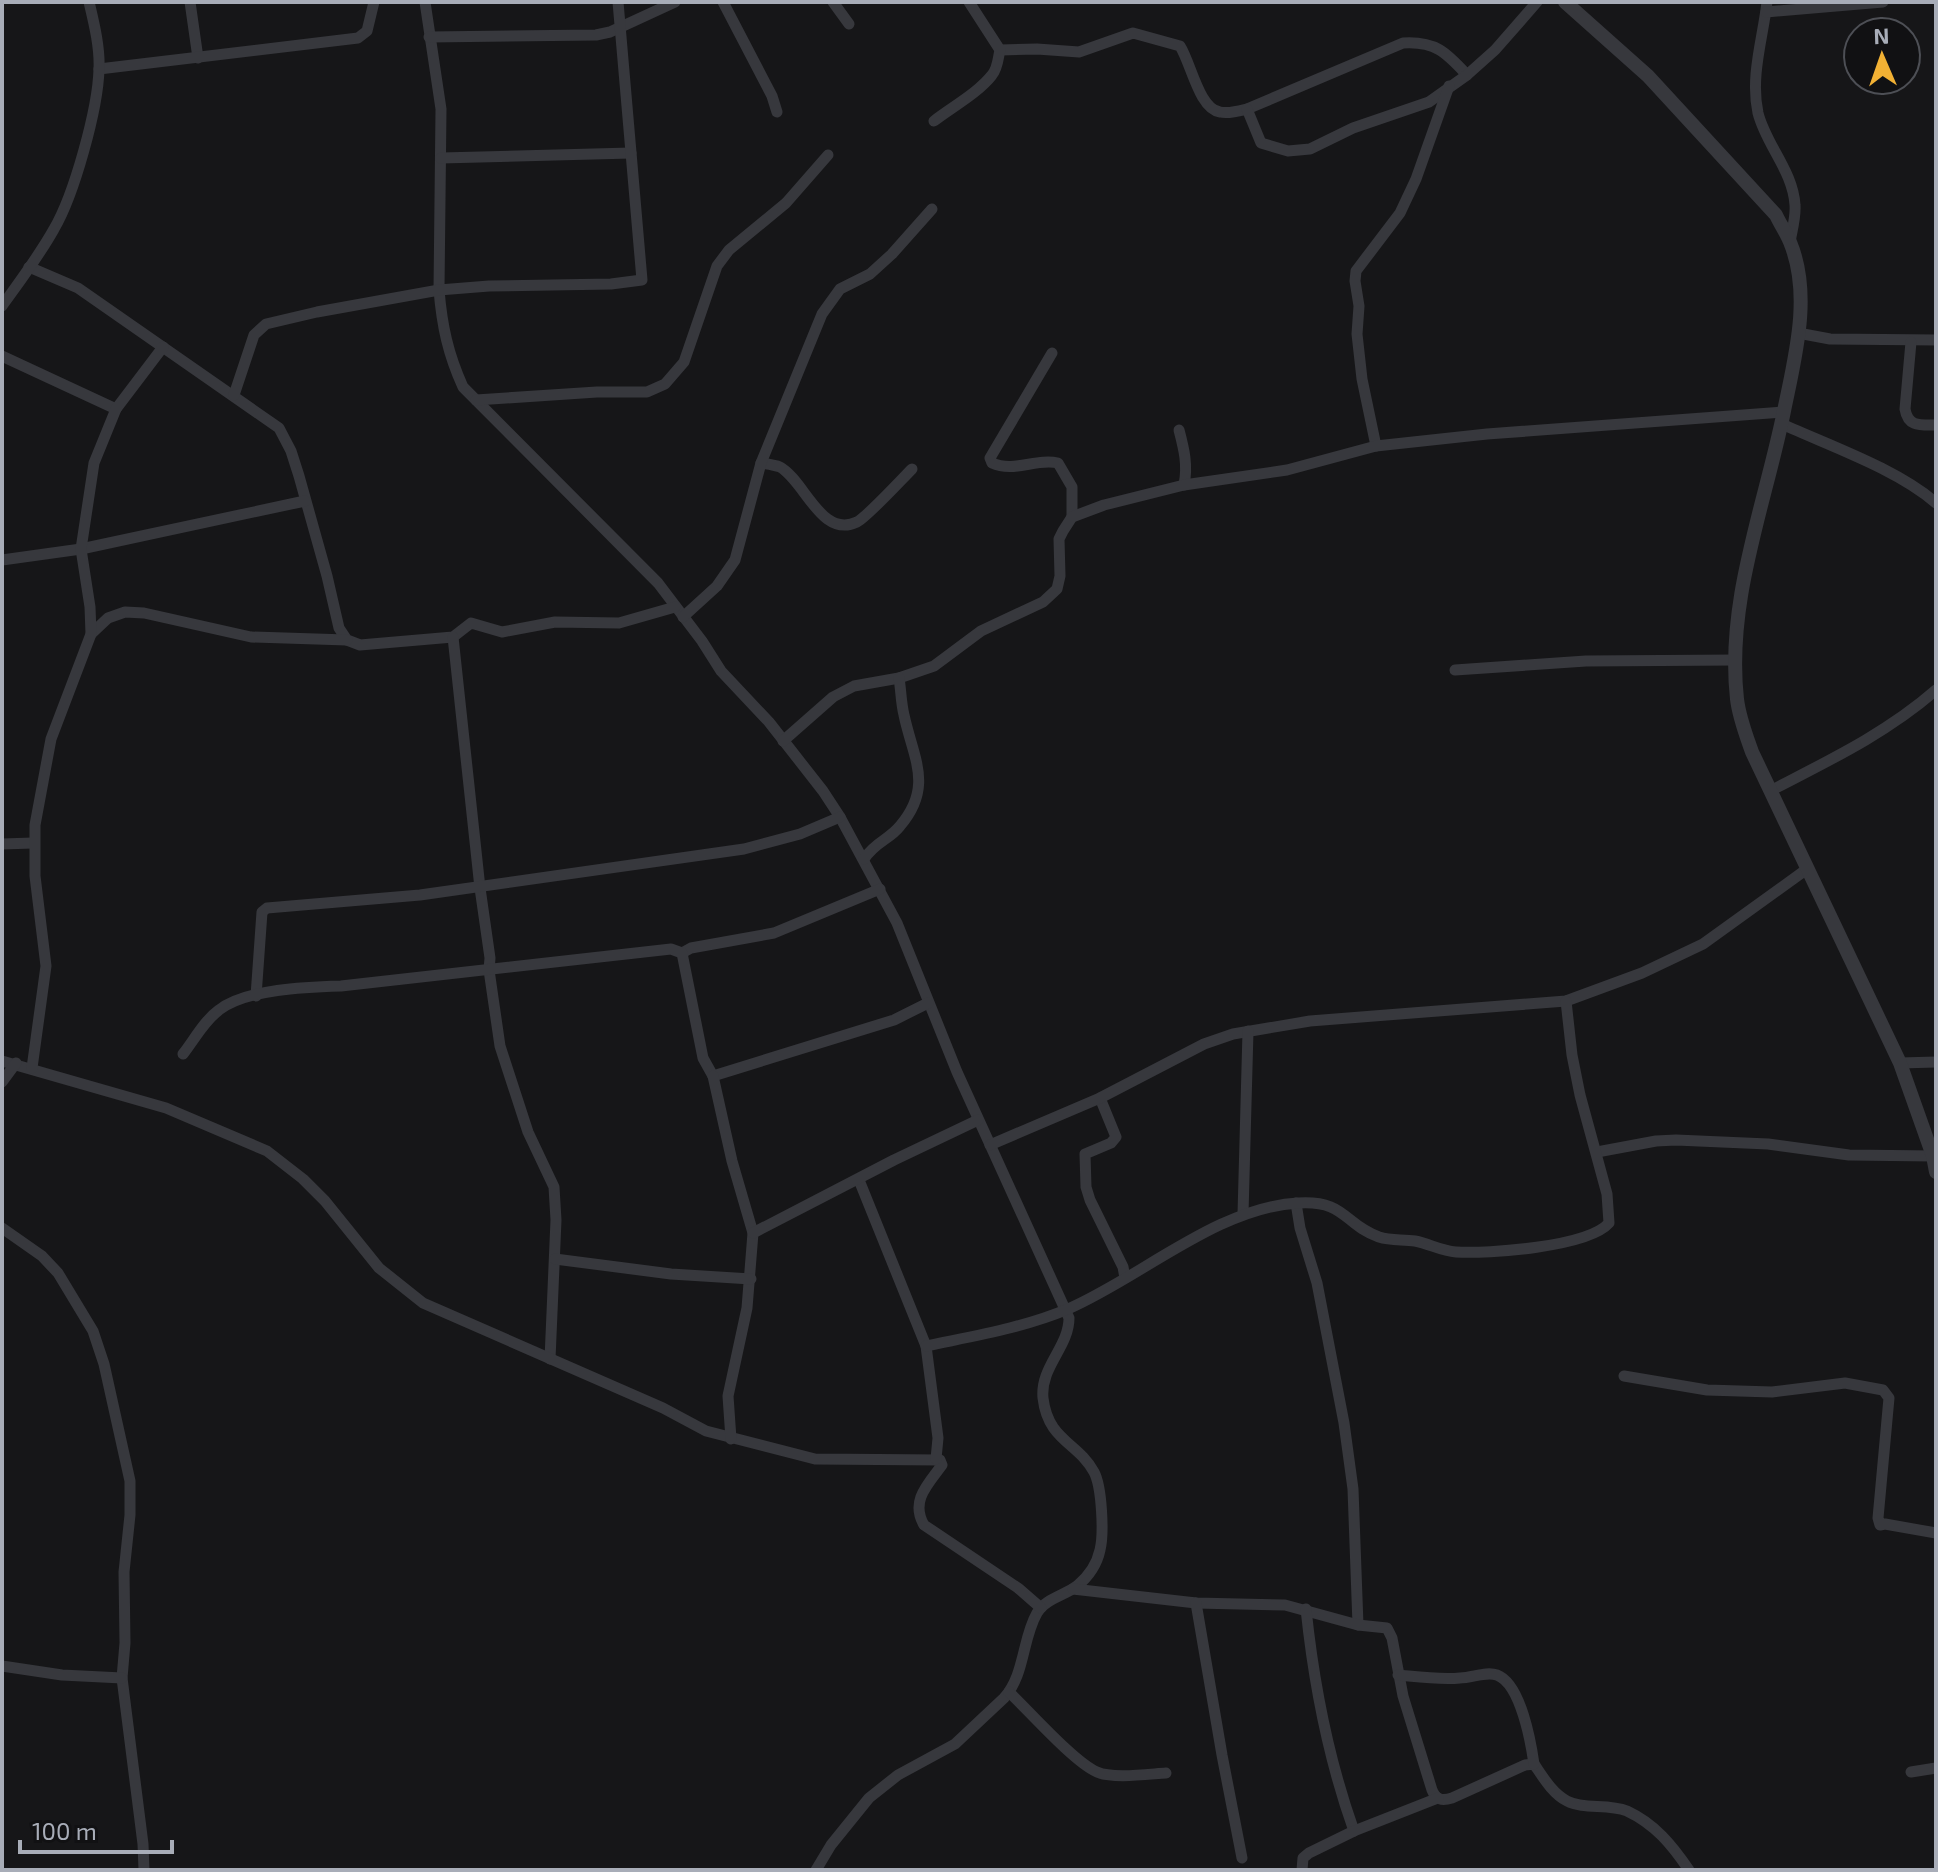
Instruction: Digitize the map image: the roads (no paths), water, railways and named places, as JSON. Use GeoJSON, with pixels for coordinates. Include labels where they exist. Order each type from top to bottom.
{"type":"FeatureCollection","features":[{"type":"Feature","properties":{"kind":"street"},"geometry":{"type":"LineString","coordinates":[[2,306],[7,291],[29,267],[55,228],[77,172],[93,113],[99,69],[89,2]]}},
{"type":"Feature","properties":{"kind":"street"},"geometry":{"type":"LineString","coordinates":[[190,2],[198,58]]}},
{"type":"Feature","properties":{"kind":"street"},"geometry":{"type":"LineString","coordinates":[[99,69],[358,38],[367,31],[374,2]]}},
{"type":"Feature","properties":{"kind":"street"},"geometry":{"type":"LineString","coordinates":[[425,2],[441,109],[439,290],[445,340],[463,387],[640,564],[702,641],[721,671],[756,707],[823,791],[864,859],[897,923],[978,1120],[1067,1309],[1069,1324],[1048,1368],[1043,1398],[1056,1432],[1095,1473],[1099,1488],[1101,1544],[1093,1568],[1073,1589],[1041,1608],[1036,1615],[1009,1692],[955,1744],[898,1775],[869,1798],[831,1845],[816,1870]]}},
{"type":"Feature","properties":{"kind":"street"},"geometry":{"type":"LineString","coordinates":[[234,395],[254,335],[266,324],[439,290],[611,284],[642,280],[618,2]]}},
{"type":"Feature","properties":{"kind":"street"},"geometry":{"type":"LineString","coordinates":[[429,37],[596,35],[675,2]]}},
{"type":"Feature","properties":{"kind":"street"},"geometry":{"type":"LineString","coordinates":[[723,2],[772,96],[777,112]]}},
{"type":"Feature","properties":{"kind":"street"},"geometry":{"type":"LineString","coordinates":[[833,2],[849,24]]}},
{"type":"Feature","properties":{"kind":"street"},"geometry":{"type":"LineString","coordinates":[[934,121],[994,73],[1000,50],[969,2]]}},
{"type":"Feature","properties":{"kind":"street"},"geometry":{"type":"LineString","coordinates":[[1247,109],[1261,143],[1274,149],[1310,149],[1353,128],[1429,102],[1495,50],[1537,2]]}},
{"type":"Feature","properties":{"kind":"street"},"geometry":{"type":"LineString","coordinates":[[1565,2],[1648,76],[1776,215],[1790,242],[1799,284],[1798,333],[1783,418],[1739,609],[1737,700],[1743,726],[1770,791],[1900,1063],[1936,1172]]}},
{"type":"Feature","properties":{"kind":"street"},"geometry":{"type":"LineString","coordinates":[[1790,242],[1795,216],[1794,198],[1758,115],[1755,89],[1766,7],[1883,2]]}},
{"type":"Feature","properties":{"kind":"street"},"geometry":{"type":"LineString","coordinates":[[1000,50],[1079,52],[1141,33],[1183,48],[1202,96],[1212,110],[1226,113],[1247,109],[1403,43],[1432,44],[1467,75]]}},
{"type":"Feature","properties":{"kind":"street"},"geometry":{"type":"LineString","coordinates":[[1376,446],[1362,379],[1357,334],[1359,306],[1356,271],[1400,213],[1416,179],[1449,86]]}},
{"type":"Feature","properties":{"kind":"street"},"geometry":{"type":"LineString","coordinates":[[441,158],[631,153]]}},
{"type":"Feature","properties":{"kind":"street"},"geometry":{"type":"LineString","coordinates":[[476,400],[569,393],[647,392],[665,384],[684,362],[717,266],[729,250],[786,203],[828,155]]}},
{"type":"Feature","properties":{"kind":"street"},"geometry":{"type":"LineString","coordinates":[[91,634],[108,618],[125,612],[144,613],[251,637],[347,640],[360,645],[453,637],[471,623],[483,629],[502,632],[555,622],[619,623],[679,612],[717,586],[735,560],[761,463],[822,314],[840,289],[870,274],[932,209]]}},
{"type":"Feature","properties":{"kind":"street"},"geometry":{"type":"LineString","coordinates":[[29,267],[78,288],[279,428],[291,451],[339,628],[347,640]]}},
{"type":"Feature","properties":{"kind":"street"},"geometry":{"type":"LineString","coordinates":[[1798,333],[1830,339],[1936,340]]}},
{"type":"Feature","properties":{"kind":"street"},"geometry":{"type":"LineString","coordinates":[[1911,342],[1905,409],[1907,417],[1910,423],[1936,425]]}},
{"type":"Feature","properties":{"kind":"street"},"geometry":{"type":"LineString","coordinates":[[32,1068],[46,966],[33,843],[51,739],[91,634],[81,549],[94,463],[116,409],[163,347]]}},
{"type":"Feature","properties":{"kind":"street"},"geometry":{"type":"LineString","coordinates":[[783,741],[843,691],[934,666],[981,631],[1043,602],[1057,589],[1060,576],[1059,539],[1072,517],[1072,487],[1058,463],[1044,460],[1000,467],[990,458],[1052,353]]}},
{"type":"Feature","properties":{"kind":"street"},"geometry":{"type":"LineString","coordinates":[[2,356],[116,409]]}},
{"type":"Feature","properties":{"kind":"street"},"geometry":{"type":"LineString","coordinates":[[1072,517],[1132,496],[1287,470],[1376,446],[1666,419],[1783,418],[1890,474],[1936,503]]}},
{"type":"Feature","properties":{"kind":"street"},"geometry":{"type":"LineString","coordinates":[[1179,430],[1187,472],[1184,485]]}},
{"type":"Feature","properties":{"kind":"street"},"geometry":{"type":"LineString","coordinates":[[761,463],[779,467],[798,484],[827,520],[838,525],[857,521],[912,469]]}},
{"type":"Feature","properties":{"kind":"street"},"geometry":{"type":"LineString","coordinates":[[2,560],[81,549],[305,501]]}},
{"type":"Feature","properties":{"kind":"street"},"geometry":{"type":"LineString","coordinates":[[453,637],[500,1046],[528,1132],[554,1187],[556,1220],[550,1359]]}},
{"type":"Feature","properties":{"kind":"street"},"geometry":{"type":"LineString","coordinates":[[1455,670],[1586,661],[1736,660]]}},
{"type":"Feature","properties":{"kind":"street"},"geometry":{"type":"LineString","coordinates":[[864,859],[872,846],[903,823],[920,787],[920,772],[903,713],[899,678]]}},
{"type":"Feature","properties":{"kind":"street"},"geometry":{"type":"LineString","coordinates":[[1770,791],[1858,746],[1912,711],[1936,690]]}},
{"type":"Feature","properties":{"kind":"street"},"geometry":{"type":"LineString","coordinates":[[256,996],[262,912],[267,908],[480,888],[744,849],[800,834],[840,817]]}},
{"type":"Feature","properties":{"kind":"street"},"geometry":{"type":"LineString","coordinates":[[2,844],[33,843]]}},
{"type":"Feature","properties":{"kind":"street"},"geometry":{"type":"LineString","coordinates":[[990,1145],[1100,1098],[1204,1044],[1248,1031],[1310,1021],[1566,1001],[1642,973],[1703,944],[1807,869]]}},
{"type":"Feature","properties":{"kind":"street"},"geometry":{"type":"LineString","coordinates":[[183,1054],[220,1009],[256,996],[305,987],[341,986],[671,949],[682,953],[691,948],[774,933],[880,889]]}},
{"type":"Feature","properties":{"kind":"street"},"geometry":{"type":"LineString","coordinates":[[682,953],[703,1058],[713,1076],[732,1161],[753,1233],[751,1279],[728,1396],[731,1439]]}},
{"type":"Feature","properties":{"kind":"street"},"geometry":{"type":"LineString","coordinates":[[926,1346],[1006,1328],[1067,1309],[1243,1214],[1296,1203],[1332,1206],[1369,1233],[1383,1238],[1415,1241],[1437,1250],[1458,1252],[1527,1249],[1563,1243],[1604,1229],[1609,1223],[1607,1194],[1580,1095],[1566,1001]]}},
{"type":"Feature","properties":{"kind":"street"},"geometry":{"type":"LineString","coordinates":[[713,1076],[894,1020],[928,1003]]}},
{"type":"Feature","properties":{"kind":"street"},"geometry":{"type":"LineString","coordinates":[[1243,1214],[1248,1031]]}},
{"type":"Feature","properties":{"kind":"street"},"geometry":{"type":"LineString","coordinates":[[2,1061],[166,1108],[267,1151],[303,1179],[325,1201],[379,1268],[414,1297],[435,1309],[663,1408],[706,1431],[786,1453],[829,1460],[941,1461],[942,1465],[918,1501],[918,1513],[924,1525],[1018,1588],[1041,1608]]}},
{"type":"Feature","properties":{"kind":"street"},"geometry":{"type":"LineString","coordinates":[[1900,1063],[1936,1062]]}},
{"type":"Feature","properties":{"kind":"street"},"geometry":{"type":"LineString","coordinates":[[2,1082],[16,1063]]}},
{"type":"Feature","properties":{"kind":"street"},"geometry":{"type":"LineString","coordinates":[[1100,1098],[1116,1137],[1111,1143],[1085,1154],[1086,1187],[1123,1267],[1125,1278]]}},
{"type":"Feature","properties":{"kind":"street"},"geometry":{"type":"LineString","coordinates":[[753,1233],[978,1120]]}},
{"type":"Feature","properties":{"kind":"street"},"geometry":{"type":"LineString","coordinates":[[1597,1152],[1676,1140],[1768,1144],[1849,1155],[1933,1156]]}},
{"type":"Feature","properties":{"kind":"street"},"geometry":{"type":"LineString","coordinates":[[859,1180],[926,1346],[938,1438],[936,1459]]}},
{"type":"Feature","properties":{"kind":"street"},"geometry":{"type":"LineString","coordinates":[[1296,1203],[1300,1228],[1317,1283],[1344,1423],[1353,1489],[1358,1625]]}},
{"type":"Feature","properties":{"kind":"street"},"geometry":{"type":"LineString","coordinates":[[2,1228],[42,1256],[58,1273],[93,1331],[104,1364],[130,1481],[122,1678],[144,1870]]}},
{"type":"Feature","properties":{"kind":"street"},"geometry":{"type":"LineString","coordinates":[[555,1259],[671,1274],[751,1279]]}},
{"type":"Feature","properties":{"kind":"street"},"geometry":{"type":"LineString","coordinates":[[1624,1376],[1707,1390],[1772,1392],[1845,1383],[1883,1390],[1889,1398],[1878,1518],[1880,1525],[1936,1533]]}},
{"type":"Feature","properties":{"kind":"street"},"geometry":{"type":"LineString","coordinates":[[1073,1589],[1196,1603],[1285,1605],[1389,1630],[1398,1675],[1432,1790],[1438,1798],[1444,1801],[1525,1765],[1534,1764]]}},
{"type":"Feature","properties":{"kind":"street"},"geometry":{"type":"LineString","coordinates":[[1196,1603],[1242,1858]]}},
{"type":"Feature","properties":{"kind":"street"},"geometry":{"type":"LineString","coordinates":[[1306,1609],[1314,1683],[1325,1737],[1354,1831]]}},
{"type":"Feature","properties":{"kind":"street"},"geometry":{"type":"LineString","coordinates":[[2,1666],[62,1675],[122,1678]]}},
{"type":"Feature","properties":{"kind":"street"},"geometry":{"type":"LineString","coordinates":[[1398,1675],[1462,1678],[1491,1674],[1503,1679],[1510,1686],[1524,1718],[1534,1764],[1554,1791],[1569,1802],[1618,1808],[1642,1819],[1666,1838],[1689,1870]]}},
{"type":"Feature","properties":{"kind":"street"},"geometry":{"type":"LineString","coordinates":[[1009,1692],[1097,1773],[1166,1773]]}},
{"type":"Feature","properties":{"kind":"street"},"geometry":{"type":"LineString","coordinates":[[1911,1772],[1936,1768]]}},
{"type":"Feature","properties":{"kind":"street"},"geometry":{"type":"LineString","coordinates":[[1302,1870],[1305,1855],[1354,1831],[1438,1798]]}}]}
